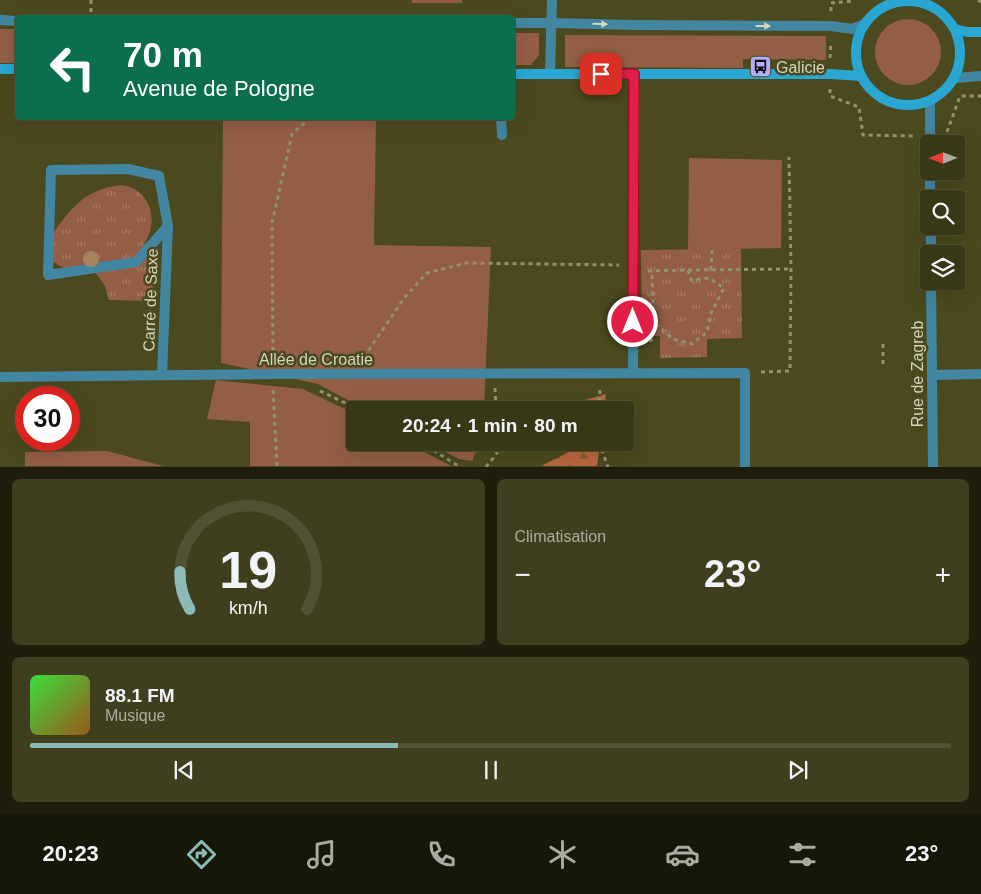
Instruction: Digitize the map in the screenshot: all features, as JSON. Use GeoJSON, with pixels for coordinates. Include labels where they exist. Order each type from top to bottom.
{"type":"FeatureCollection","features":[{"type":"Feature","properties":{"kind":"street"},"geometry":{"type":"LineString","coordinates":[[550,74],[552,0]]}},
{"type":"Feature","properties":{"kind":"street"},"geometry":{"type":"LineString","coordinates":[[909,1],[935,4],[955,29],[959,41],[961,53],[955,78],[949,87],[930,101],[919,105],[893,104],[880,98],[869,88],[861,76],[856,62],[859,36],[865,24],[884,4],[909,1]]}},
{"type":"Feature","properties":{"kind":"street"},"geometry":{"type":"LineString","coordinates":[[0,20],[15,21]]}},
{"type":"Feature","properties":{"kind":"street"},"geometry":{"type":"LineString","coordinates":[[515,23],[831,26],[852,29],[865,24]]}},
{"type":"Feature","properties":{"kind":"street"},"geometry":{"type":"LineString","coordinates":[[955,29],[966,32],[981,32]]}},
{"type":"Feature","properties":{"kind":"street"},"geometry":{"type":"LineString","coordinates":[[0,69],[15,69]]}},
{"type":"Feature","properties":{"kind":"street"},"geometry":{"type":"LineString","coordinates":[[515,74],[830,74],[861,76]]}},
{"type":"Feature","properties":{"kind":"street"},"geometry":{"type":"LineString","coordinates":[[633,374],[634,74]]}},
{"type":"Feature","properties":{"kind":"street"},"geometry":{"type":"LineString","coordinates":[[955,78],[981,76]]}},
{"type":"Feature","properties":{"kind":"street"},"geometry":{"type":"LineString","coordinates":[[930,101],[930,135]]}},
{"type":"Feature","properties":{"kind":"street"},"geometry":{"type":"LineString","coordinates":[[502,120],[502,135]]}},
{"type":"Feature","properties":{"kind":"street","name":"Carré de Saxe"},"geometry":{"type":"LineString","coordinates":[[162,375],[168,226],[159,176],[128,169],[51,170],[48,275],[136,262],[168,226]]}},
{"type":"Feature","properties":{"kind":"street","name":"Rue de Zagreb"},"geometry":{"type":"LineString","coordinates":[[932,290],[933,466]]}},
{"type":"Feature","properties":{"kind":"street"},"geometry":{"type":"LineString","coordinates":[[745,373],[745,466]]}},
{"type":"Feature","properties":{"kind":"street","name":"Allée de Croatie"},"geometry":{"type":"LineString","coordinates":[[0,377],[273,374],[745,373]]}},
{"type":"Feature","properties":{"kind":"street"},"geometry":{"type":"LineString","coordinates":[[932,375],[981,374]]}},
{"type":"Feature","properties":{"kind":"path"},"geometry":{"type":"LineString","coordinates":[[91,0],[92,15]]}},
{"type":"Feature","properties":{"kind":"path"},"geometry":{"type":"LineString","coordinates":[[854,0],[831,3],[830,96],[859,107],[863,135],[920,139]]}},
{"type":"Feature","properties":{"kind":"path"},"geometry":{"type":"LineString","coordinates":[[946,135],[960,96],[981,96]]}},
{"type":"Feature","properties":{"kind":"path"},"geometry":{"type":"LineString","coordinates":[[277,466],[273,406],[272,222],[292,134],[308,120]]}},
{"type":"Feature","properties":{"kind":"path"},"geometry":{"type":"LineString","coordinates":[[745,373],[790,371],[789,157]]}},
{"type":"Feature","properties":{"kind":"path"},"geometry":{"type":"LineString","coordinates":[[712,250],[712,270]]}},
{"type":"Feature","properties":{"kind":"path"},"geometry":{"type":"LineString","coordinates":[[352,374],[405,297],[427,273],[466,264],[633,268],[652,272],[791,269]]}},
{"type":"Feature","properties":{"kind":"path"},"geometry":{"type":"LineString","coordinates":[[655,323],[673,340],[692,344],[707,332],[712,313],[724,288],[709,278],[691,280],[688,270]]}},
{"type":"Feature","properties":{"kind":"path"},"geometry":{"type":"LineString","coordinates":[[883,344],[883,364]]}},
{"type":"Feature","properties":{"kind":"path"},"geometry":{"type":"LineString","coordinates":[[435,451],[460,466]]}},
{"type":"Feature","properties":{"kind":"path"},"geometry":{"type":"LineString","coordinates":[[486,466],[497,451]]}},
{"type":"Feature","properties":{"kind":"path"},"geometry":{"type":"LineString","coordinates":[[602,451],[608,466]]}},
{"type":"Feature","properties":{"kind":"green space"},"geometry":{"type":"Polygon","coordinates":[[[412,0],[462,0],[462,3],[412,3],[412,0]]]}},
{"type":"Feature","properties":{"kind":"green space"},"geometry":{"type":"Polygon","coordinates":[[[908,19],[920,22],[931,29],[938,40],[941,52],[938,64],[931,75],[920,82],[908,85],[896,82],[885,75],[878,64],[875,52],[878,40],[885,29],[896,22],[908,19]]]}},
{"type":"Feature","properties":{"kind":"green space"},"geometry":{"type":"Polygon","coordinates":[[[0,29],[15,29],[15,63],[0,63],[0,29]]]}},
{"type":"Feature","properties":{"kind":"green space"},"geometry":{"type":"Polygon","coordinates":[[[515,33],[539,33],[539,55],[531,65],[515,65],[515,33]]]}},
{"type":"Feature","properties":{"kind":"green space"},"geometry":{"type":"Polygon","coordinates":[[[565,35],[826,36],[826,60],[743,59],[743,68],[565,67],[565,35]]]}},
{"type":"Feature","properties":{"kind":"green space"},"geometry":{"type":"Polygon","coordinates":[[[223,120],[376,120],[374,245],[491,247],[484,401],[349,401],[318,384],[221,363],[223,120]]]}},
{"type":"Feature","properties":{"kind":"green space"},"geometry":{"type":"Polygon","coordinates":[[[689,158],[782,160],[781,248],[688,250],[689,158]]]}},
{"type":"Feature","properties":{"kind":"green space"},"geometry":{"type":"Polygon","coordinates":[[[121,185],[131,187],[139,192],[149,207],[151,226],[144,244],[152,263],[154,301],[109,300],[105,286],[95,272],[63,268],[51,260],[50,238],[71,210],[79,202],[97,191],[121,185]]]}},
{"type":"Feature","properties":{"kind":"green space"},"geometry":{"type":"Polygon","coordinates":[[[710,249],[711,251],[713,249],[741,249],[742,338],[707,339],[707,357],[660,358],[660,336],[642,336],[641,250],[710,249]]]}},
{"type":"Feature","properties":{"kind":"green space"},"geometry":{"type":"Polygon","coordinates":[[[216,380],[303,389],[346,410],[346,451],[422,451],[451,466],[250,466],[250,422],[207,419],[216,380]]]}},
{"type":"Feature","properties":{"kind":"green space"},"geometry":{"type":"Polygon","coordinates":[[[606,394],[605,401],[582,401],[606,394]]]}},
{"type":"Feature","properties":{"kind":"green space"},"geometry":{"type":"Polygon","coordinates":[[[107,451],[163,466],[25,466],[25,452],[107,451]]]}},
{"type":"Feature","properties":{"kind":"green space"},"geometry":{"type":"Polygon","coordinates":[[[444,451],[478,451],[474,455],[473,461],[459,459],[444,451]]]}},
{"type":"Feature","properties":{"kind":"green space"},"geometry":{"type":"Polygon","coordinates":[[[571,451],[599,451],[597,466],[541,466],[571,451]]]}},
{"type":"Feature","properties":{"kind":"place","name":"Galicie"},"geometry":{"type":"Point","coordinates":[760,67]}},
{"type":"Feature","properties":{"kind":"route"},"geometry":{"type":"LineString","coordinates":[[601,74],[634,74],[633,322]]}}]}
